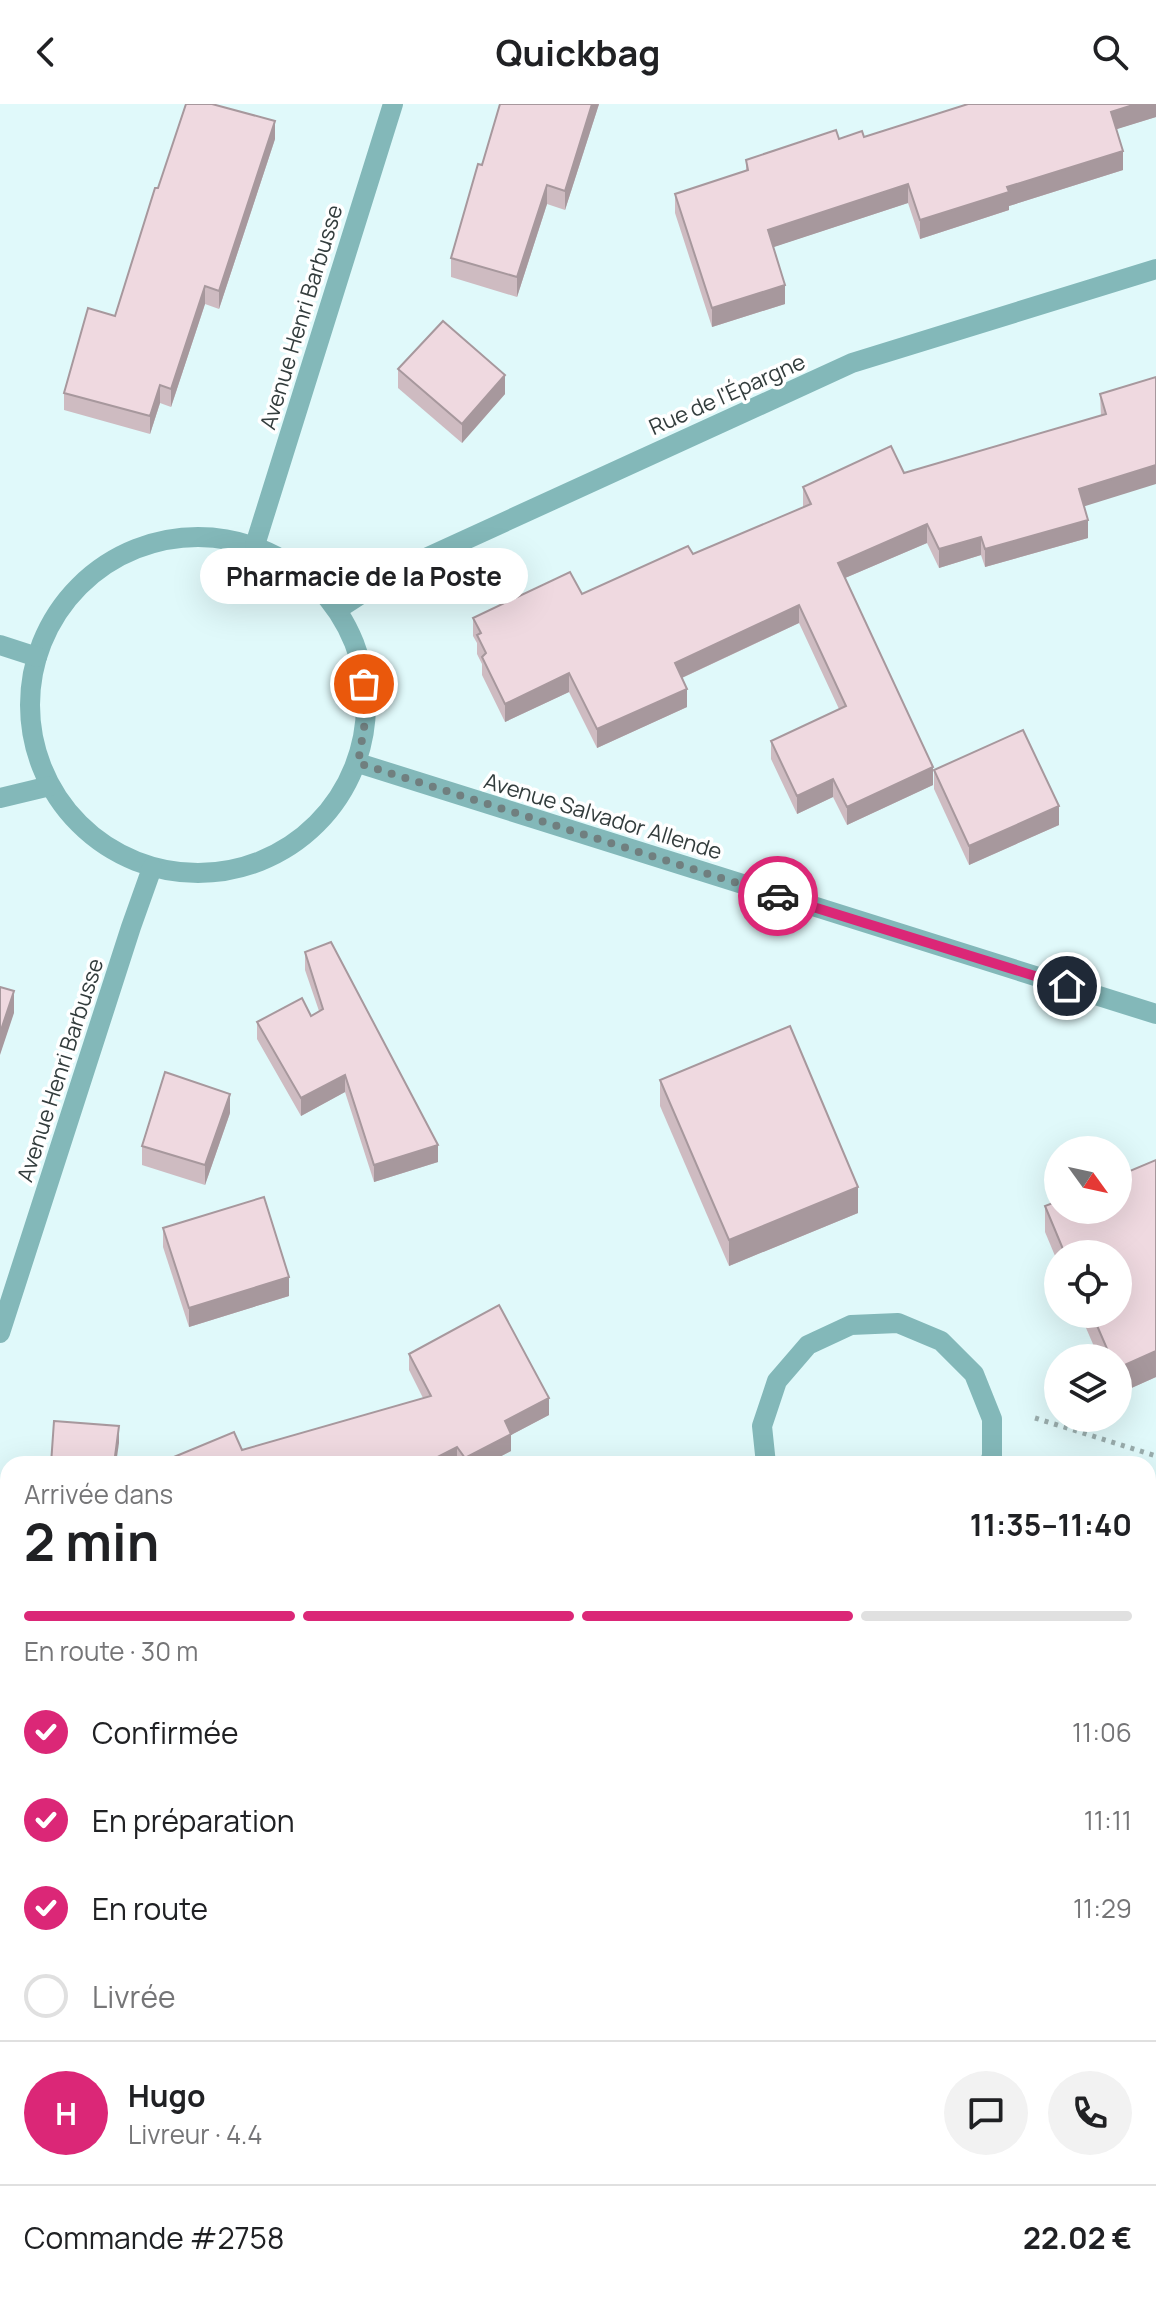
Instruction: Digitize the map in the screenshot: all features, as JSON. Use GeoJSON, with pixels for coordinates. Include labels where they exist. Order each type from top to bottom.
{"type":"FeatureCollection","features":[{"type":"Feature","properties":{"kind":"street","name":"Avenue Henri Barbusse"},"geometry":{"type":"LineString","coordinates":[[255,545],[393,104]]}},
{"type":"Feature","properties":{"kind":"street","name":"Rue de l'Épargne"},"geometry":{"type":"LineString","coordinates":[[338,609],[395,572],[852,363],[1156,269]]}},
{"type":"Feature","properties":{"kind":"street"},"geometry":{"type":"LineString","coordinates":[[210,536],[255,545],[301,570],[338,609],[360,658],[366,697],[367,710],[358,763],[333,807],[297,842],[252,866],[202,874],[152,868],[111,851],[76,822],[50,786],[34,744],[29,700],[37,657],[55,615],[84,580],[121,554],[164,539],[210,536]]}},
{"type":"Feature","properties":{"kind":"street"},"geometry":{"type":"LineString","coordinates":[[0,645],[37,657]]}},
{"type":"Feature","properties":{"kind":"street","name":"Avenue Salvador Allende"},"geometry":{"type":"LineString","coordinates":[[358,763],[1156,1014]]}},
{"type":"Feature","properties":{"kind":"street"},"geometry":{"type":"LineString","coordinates":[[0,798],[50,786]]}},
{"type":"Feature","properties":{"kind":"street","name":"Avenue Henri Barbusse"},"geometry":{"type":"LineString","coordinates":[[0,1333],[152,868]]}},
{"type":"Feature","properties":{"kind":"street"},"geometry":{"type":"LineString","coordinates":[[765,1456],[762,1426],[777,1381],[808,1345],[851,1325],[898,1323],[941,1341],[974,1374],[992,1419],[992,1456]]}},
{"type":"Feature","properties":{"kind":"path"},"geometry":{"type":"LineString","coordinates":[[992,1419],[1030,1417],[1149,1456]]}},
{"type":"Feature","properties":{"kind":"building"},"geometry":{"type":"Polygon","coordinates":[[[186,104],[212,104],[275,121],[219,291],[205,286],[171,389],[160,385],[150,416],[64,393],[88,308],[115,316],[155,188],[158,188],[186,104]]]}},
{"type":"Feature","properties":{"kind":"building"},"geometry":{"type":"Polygon","coordinates":[[[500,104],[592,104],[565,191],[547,185],[517,277],[451,258],[478,164],[482,165],[500,104]]]}},
{"type":"Feature","properties":{"kind":"building"},"geometry":{"type":"Polygon","coordinates":[[[968,104],[1136,104],[1111,112],[1123,151],[1007,187],[1009,192],[920,220],[908,184],[768,230],[785,285],[712,308],[675,194],[748,170],[746,160],[836,130],[839,139],[862,131],[864,137],[968,104]]]}},
{"type":"Feature","properties":{"kind":"building"},"geometry":{"type":"Polygon","coordinates":[[[443,321],[505,375],[462,424],[398,369],[443,321]]]}},
{"type":"Feature","properties":{"kind":"building"},"geometry":{"type":"Polygon","coordinates":[[[1156,377],[1156,465],[1079,489],[1088,520],[985,549],[981,537],[939,549],[927,524],[838,563],[933,767],[847,807],[833,779],[797,796],[771,741],[846,706],[799,605],[675,663],[687,689],[597,729],[569,673],[505,704],[482,657],[486,653],[473,618],[570,572],[582,594],[688,546],[693,554],[811,504],[803,487],[891,446],[904,473],[1106,414],[1100,394],[1156,377]]]}},
{"type":"Feature","properties":{"kind":"building"},"geometry":{"type":"Polygon","coordinates":[[[1023,730],[1059,806],[969,846],[934,770],[1023,730]]]}},
{"type":"Feature","properties":{"kind":"building"},"geometry":{"type":"Polygon","coordinates":[[[331,942],[438,1145],[374,1165],[345,1075],[301,1098],[257,1022],[302,998],[311,1016],[323,1009],[305,952],[331,942]]]}},
{"type":"Feature","properties":{"kind":"building"},"geometry":{"type":"Polygon","coordinates":[[[0,987],[14,991],[0,1033],[0,987]]]}},
{"type":"Feature","properties":{"kind":"building"},"geometry":{"type":"Polygon","coordinates":[[[790,1026],[858,1187],[729,1240],[660,1080],[790,1026]]]}},
{"type":"Feature","properties":{"kind":"building"},"geometry":{"type":"Polygon","coordinates":[[[165,1072],[230,1094],[205,1165],[142,1146],[165,1072]]]}},
{"type":"Feature","properties":{"kind":"building"},"geometry":{"type":"Polygon","coordinates":[[[1156,1160],[1156,1351],[1132,1362],[1132,1344],[1105,1344],[1098,1328],[1132,1328],[1132,1240],[1059,1240],[1052,1224],[1132,1224],[1132,1170],[1156,1160]]]}},
{"type":"Feature","properties":{"kind":"building"},"geometry":{"type":"Polygon","coordinates":[[[264,1197],[289,1277],[189,1308],[163,1228],[264,1197]]]}},
{"type":"Feature","properties":{"kind":"building"},"geometry":{"type":"Polygon","coordinates":[[[499,1305],[549,1398],[505,1421],[511,1434],[469,1456],[464,1456],[457,1447],[440,1456],[176,1456],[234,1432],[242,1450],[431,1396],[409,1354],[499,1305]]]}},
{"type":"Feature","properties":{"kind":"building"},"geometry":{"type":"Polygon","coordinates":[[[54,1421],[119,1426],[115,1456],[52,1456],[54,1421]]]}},
{"type":"Feature","properties":{"kind":"way so far"},"geometry":{"type":"LineString","coordinates":[[364,684],[367,710],[358,763],[778,896]]}},
{"type":"Feature","properties":{"kind":"place","name":"Pharmacie de la Poste"},"geometry":{"type":"Point","coordinates":[364,684]}},
{"type":"Feature","properties":{"kind":"route"},"geometry":{"type":"LineString","coordinates":[[778,896],[1067,986]]}}]}
